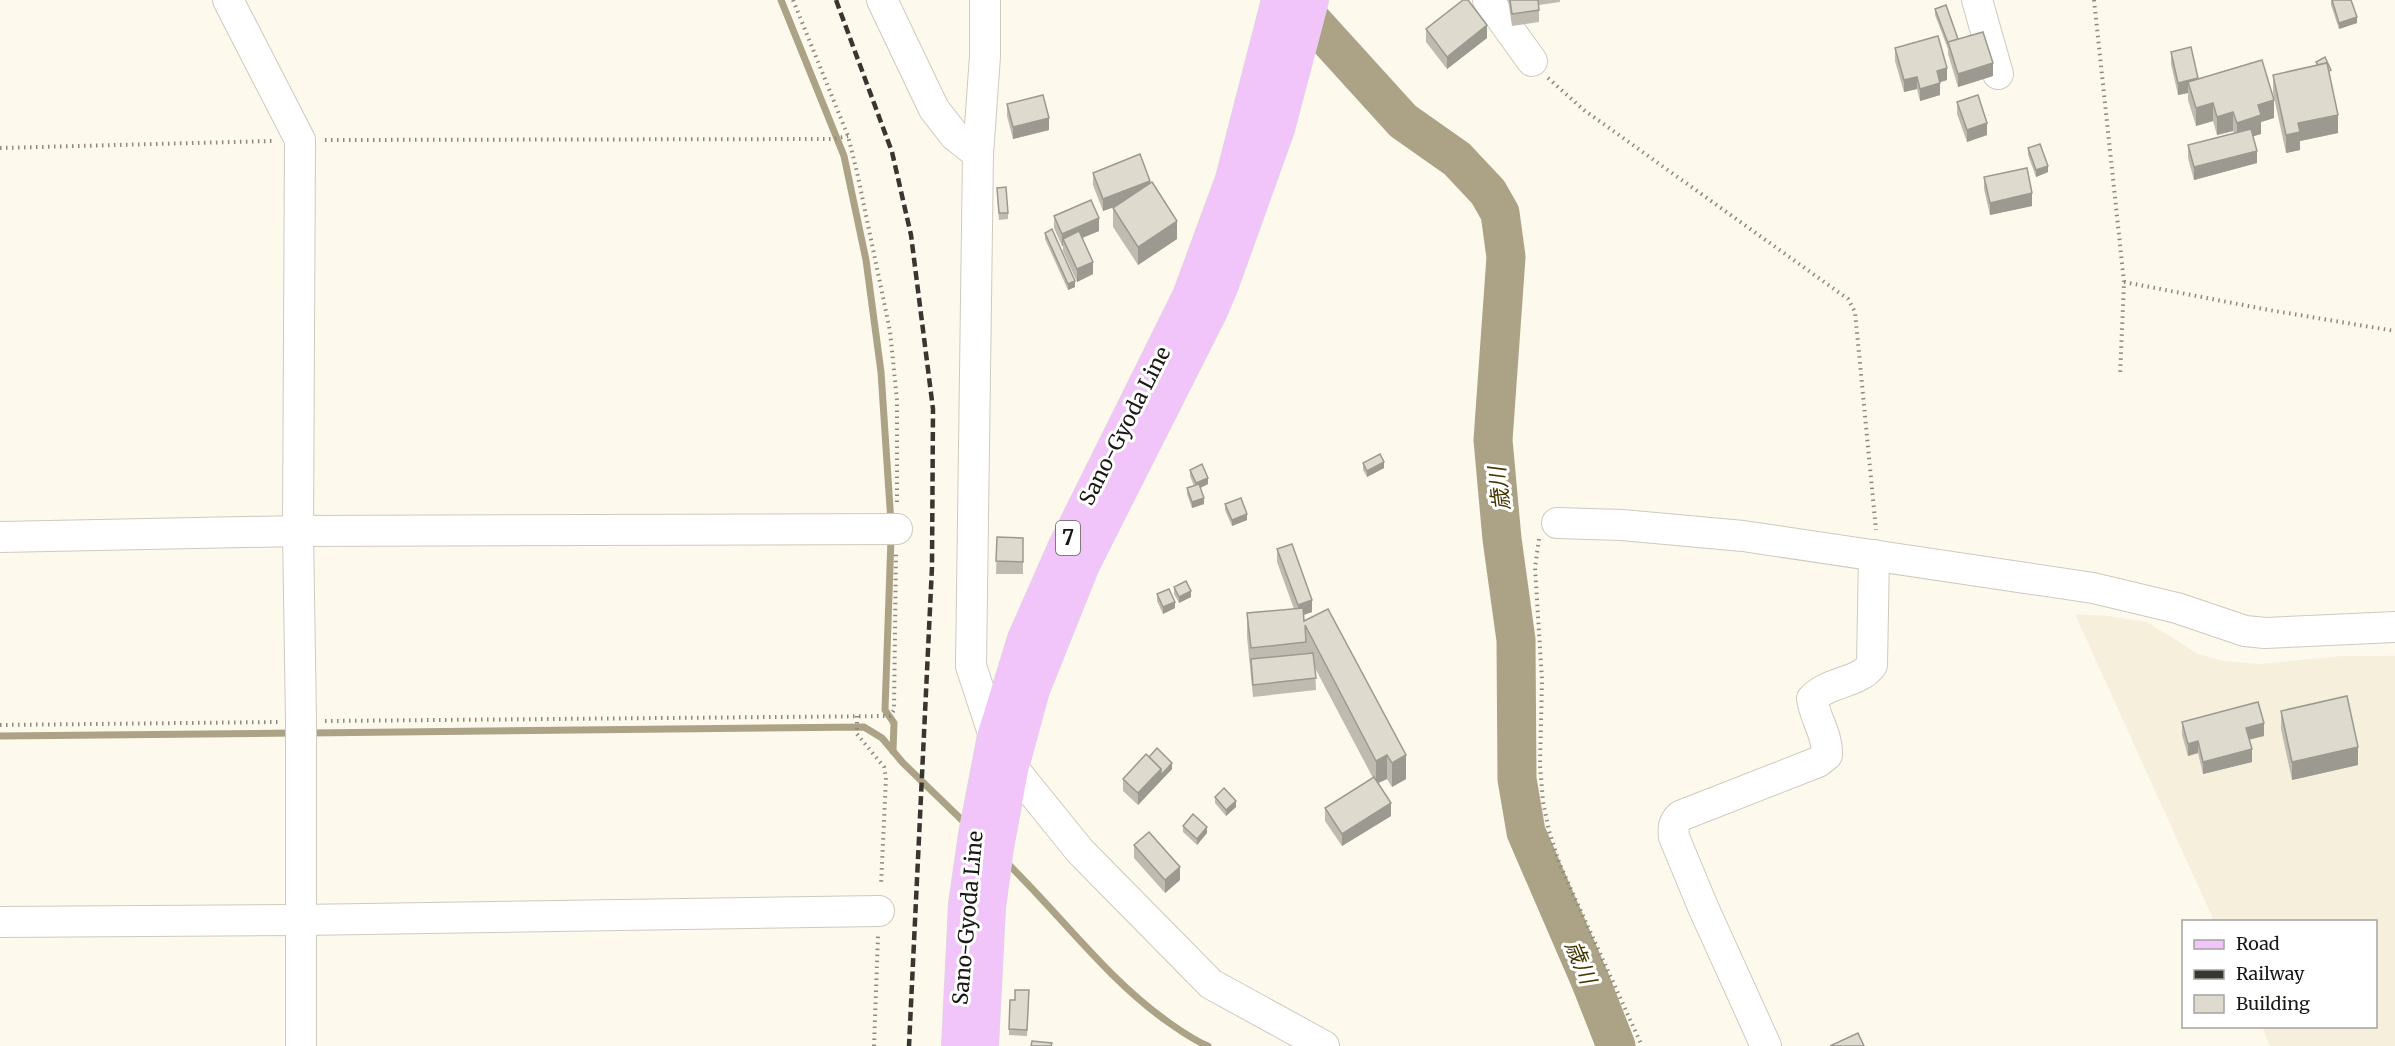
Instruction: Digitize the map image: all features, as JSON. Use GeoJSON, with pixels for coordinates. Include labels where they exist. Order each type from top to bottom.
{"type":"FeatureCollection","features":[{"type":"Feature","properties":{"kind":"main road","name":"Sano-Gyoda Line"},"geometry":{"type":"LineString","coordinates":[[958,1046],[965,904],[993,736],[1024,639],[1064,548],[1190,296],[1232,179],[1278,0]]}},
{"type":"Feature","properties":{"kind":"main road","name":"Sano-Gyoda Line"},"geometry":{"type":"LineString","coordinates":[[982,1046],[989,908],[997,847],[1012,767],[1033,690],[1083,565],[1222,285],[1278,129],[1312,0]]}},
{"type":"Feature","properties":{"kind":"street"},"geometry":{"type":"LineString","coordinates":[[228,0],[300,140],[298,531],[301,721],[301,1046]]}},
{"type":"Feature","properties":{"kind":"street"},"geometry":{"type":"LineString","coordinates":[[882,0],[934,110],[955,136],[978,154]]}},
{"type":"Feature","properties":{"kind":"street"},"geometry":{"type":"LineString","coordinates":[[985,0],[985,56],[978,154],[971,666],[993,736],[1012,767],[1080,851],[1211,984],[1323,1046]]}},
{"type":"Feature","properties":{"kind":"street"},"geometry":{"type":"LineString","coordinates":[[1488,0],[1532,61]]}},
{"type":"Feature","properties":{"kind":"street"},"geometry":{"type":"LineString","coordinates":[[1977,0],[1998,74]]}},
{"type":"Feature","properties":{"kind":"street"},"geometry":{"type":"LineString","coordinates":[[1557,523],[1622,525],[1743,536],[2093,588],[2176,608],[2245,631],[2265,633],[2395,627]]}},
{"type":"Feature","properties":{"kind":"street"},"geometry":{"type":"LineString","coordinates":[[0,537],[298,531],[897,529]]}},
{"type":"Feature","properties":{"kind":"street"},"geometry":{"type":"LineString","coordinates":[[1766,1046],[1703,907],[1674,837],[1673,827],[1680,816],[1818,762],[1827,755],[1827,744],[1814,711],[1812,699],[1822,690],[1867,672],[1872,664],[1874,555]]}},
{"type":"Feature","properties":{"kind":"street"},"geometry":{"type":"LineString","coordinates":[[0,921],[301,920],[879,910]]}},
{"type":"Feature","properties":{"kind":"path"},"geometry":{"type":"LineString","coordinates":[[2094,0],[2124,282],[2120,376]]}},
{"type":"Feature","properties":{"kind":"path"},"geometry":{"type":"LineString","coordinates":[[1532,61],[1561,92],[1584,110],[1848,299],[1855,312],[1876,532],[1874,555]]}},
{"type":"Feature","properties":{"kind":"path"},"geometry":{"type":"LineString","coordinates":[[0,148],[300,140],[833,139],[848,136]]}},
{"type":"Feature","properties":{"kind":"path"},"geometry":{"type":"LineString","coordinates":[[2124,282],[2395,331]]}},
{"type":"Feature","properties":{"kind":"path"},"geometry":{"type":"LineString","coordinates":[[1557,523],[1538,541],[1535,568],[1542,680],[1540,765],[1543,802],[1560,865],[1642,1046]]}},
{"type":"Feature","properties":{"kind":"path"},"geometry":{"type":"LineString","coordinates":[[857,716],[857,734],[884,767],[886,778],[874,1046]]}},
{"type":"Feature","properties":{"kind":"shaded area"},"geometry":{"type":"Polygon","coordinates":[[[2075,614],[2147,622],[2198,654],[2224,661],[2258,664],[2343,656],[2395,656],[2395,1046],[2270,1046],[2262,1028],[2377,1028],[2377,920],[2214,920],[2075,614]]]}},
{"type":"Feature","properties":{"kind":"building"},"geometry":{"type":"Polygon","coordinates":[[[1463,0],[1468,0],[1487,25],[1447,57],[1426,29],[1463,0]]]}},
{"type":"Feature","properties":{"kind":"building"},"geometry":{"type":"Polygon","coordinates":[[[1510,0],[1538,0],[1539,10],[1512,14],[1510,0]]]}},
{"type":"Feature","properties":{"kind":"building"},"geometry":{"type":"Polygon","coordinates":[[[2332,0],[2351,0],[2357,17],[2339,23],[2332,0]]]}},
{"type":"Feature","properties":{"kind":"building"},"geometry":{"type":"Polygon","coordinates":[[[1946,5],[1958,39],[1948,43],[1935,9],[1946,5]]]}},
{"type":"Feature","properties":{"kind":"building"},"geometry":{"type":"Polygon","coordinates":[[[1983,32],[1993,63],[1958,74],[1948,42],[1983,32]]]}},
{"type":"Feature","properties":{"kind":"building"},"geometry":{"type":"Polygon","coordinates":[[[1938,36],[1947,68],[1937,71],[1940,83],[1920,89],[1917,77],[1904,80],[1895,48],[1938,36]]]}},
{"type":"Feature","properties":{"kind":"building"},"geometry":{"type":"Polygon","coordinates":[[[2191,47],[2198,78],[2178,83],[2171,52],[2191,47]]]}},
{"type":"Feature","properties":{"kind":"building"},"geometry":{"type":"Polygon","coordinates":[[[2325,57],[2331,70],[2328,72],[2327,63],[2318,65],[2316,62],[2325,57]]]}},
{"type":"Feature","properties":{"kind":"building"},"geometry":{"type":"Polygon","coordinates":[[[2262,60],[2274,100],[2258,105],[2261,115],[2237,123],[2233,112],[2217,117],[2213,103],[2196,108],[2188,82],[2262,60]]]}},
{"type":"Feature","properties":{"kind":"building"},"geometry":{"type":"Polygon","coordinates":[[[2327,63],[2338,115],[2298,123],[2300,132],[2286,135],[2273,75],[2327,63]]]}},
{"type":"Feature","properties":{"kind":"building"},"geometry":{"type":"Polygon","coordinates":[[[1043,95],[1049,118],[1013,127],[1007,104],[1043,95]]]}},
{"type":"Feature","properties":{"kind":"building"},"geometry":{"type":"Polygon","coordinates":[[[1978,95],[1987,123],[1967,130],[1957,102],[1978,95]]]}},
{"type":"Feature","properties":{"kind":"building"},"geometry":{"type":"Polygon","coordinates":[[[2251,129],[2257,151],[2194,167],[2188,145],[2251,129]]]}},
{"type":"Feature","properties":{"kind":"building"},"geometry":{"type":"Polygon","coordinates":[[[2040,144],[2048,166],[2036,170],[2028,148],[2040,144]]]}},
{"type":"Feature","properties":{"kind":"building"},"geometry":{"type":"Polygon","coordinates":[[[1140,154],[1150,181],[1103,199],[1093,173],[1140,154]]]}},
{"type":"Feature","properties":{"kind":"building"},"geometry":{"type":"Polygon","coordinates":[[[2027,168],[2032,193],[1990,203],[1984,177],[2027,168]]]}},
{"type":"Feature","properties":{"kind":"building"},"geometry":{"type":"Polygon","coordinates":[[[1152,182],[1177,221],[1138,247],[1113,208],[1152,182]]]}},
{"type":"Feature","properties":{"kind":"building"},"geometry":{"type":"Polygon","coordinates":[[[1006,187],[1008,213],[999,213],[997,188],[1006,187]]]}},
{"type":"Feature","properties":{"kind":"building"},"geometry":{"type":"Polygon","coordinates":[[[1091,200],[1099,218],[1062,234],[1054,216],[1091,200]]]}},
{"type":"Feature","properties":{"kind":"building"},"geometry":{"type":"Polygon","coordinates":[[[1052,229],[1075,281],[1068,284],[1045,233],[1052,229]]]}},
{"type":"Feature","properties":{"kind":"building"},"geometry":{"type":"Polygon","coordinates":[[[1079,231],[1093,262],[1077,269],[1063,239],[1079,231]]]}},
{"type":"Feature","properties":{"kind":"building"},"geometry":{"type":"Polygon","coordinates":[[[1380,454],[1384,462],[1367,471],[1363,463],[1380,454]]]}},
{"type":"Feature","properties":{"kind":"building"},"geometry":{"type":"Polygon","coordinates":[[[1202,464],[1208,478],[1196,483],[1190,470],[1202,464]]]}},
{"type":"Feature","properties":{"kind":"building"},"geometry":{"type":"Polygon","coordinates":[[[1199,484],[1204,498],[1192,502],[1187,488],[1199,484]]]}},
{"type":"Feature","properties":{"kind":"building"},"geometry":{"type":"Polygon","coordinates":[[[1241,498],[1247,514],[1232,520],[1225,504],[1241,498]]]}},
{"type":"Feature","properties":{"kind":"building"},"geometry":{"type":"Polygon","coordinates":[[[997,537],[1023,538],[1023,562],[996,561],[997,537]]]}},
{"type":"Feature","properties":{"kind":"building"},"geometry":{"type":"Polygon","coordinates":[[[1292,544],[1312,600],[1298,605],[1277,549],[1292,544]]]}},
{"type":"Feature","properties":{"kind":"building"},"geometry":{"type":"Polygon","coordinates":[[[1186,581],[1191,591],[1179,597],[1174,587],[1186,581]]]}},
{"type":"Feature","properties":{"kind":"building"},"geometry":{"type":"Polygon","coordinates":[[[1169,589],[1175,602],[1163,607],[1157,594],[1169,589]]]}},
{"type":"Feature","properties":{"kind":"building"},"geometry":{"type":"Polygon","coordinates":[[[1303,608],[1304,621],[1328,609],[1406,755],[1392,763],[1387,755],[1376,761],[1305,625],[1306,642],[1251,648],[1247,613],[1303,608]]]}},
{"type":"Feature","properties":{"kind":"building"},"geometry":{"type":"Polygon","coordinates":[[[1313,653],[1316,678],[1253,685],[1251,659],[1313,653]]]}},
{"type":"Feature","properties":{"kind":"building"},"geometry":{"type":"Polygon","coordinates":[[[2347,696],[2358,747],[2292,762],[2281,711],[2347,696]]]}},
{"type":"Feature","properties":{"kind":"building"},"geometry":{"type":"Polygon","coordinates":[[[2258,702],[2264,723],[2246,728],[2252,749],[2203,762],[2198,741],[2188,744],[2182,722],[2258,702]]]}},
{"type":"Feature","properties":{"kind":"building"},"geometry":{"type":"Polygon","coordinates":[[[1157,748],[1172,763],[1161,775],[1161,769],[1149,757],[1157,748]]]}},
{"type":"Feature","properties":{"kind":"building"},"geometry":{"type":"Polygon","coordinates":[[[1146,754],[1161,769],[1138,793],[1123,779],[1146,754]]]}},
{"type":"Feature","properties":{"kind":"building"},"geometry":{"type":"Polygon","coordinates":[[[1374,777],[1391,803],[1342,834],[1325,808],[1374,777]]]}},
{"type":"Feature","properties":{"kind":"building"},"geometry":{"type":"Polygon","coordinates":[[[1224,788],[1236,801],[1226,810],[1215,797],[1224,788]]]}},
{"type":"Feature","properties":{"kind":"building"},"geometry":{"type":"Polygon","coordinates":[[[1193,814],[1207,827],[1197,839],[1183,826],[1193,814]]]}},
{"type":"Feature","properties":{"kind":"building"},"geometry":{"type":"Polygon","coordinates":[[[1149,832],[1180,867],[1165,880],[1134,845],[1149,832]]]}},
{"type":"Feature","properties":{"kind":"building"},"geometry":{"type":"Polygon","coordinates":[[[1015,990],[1029,990],[1027,1030],[1009,1029],[1010,1000],[1015,1000],[1015,990]]]}},
{"type":"Feature","properties":{"kind":"building"},"geometry":{"type":"Polygon","coordinates":[[[1858,1033],[1864,1046],[1830,1046],[1858,1033]]]}},
{"type":"Feature","properties":{"kind":"building"},"geometry":{"type":"Polygon","coordinates":[[[1032,1041],[1052,1043],[1051,1046],[1031,1046],[1032,1041]]]}},
{"type":"Feature","properties":{"kind":"waterway"},"geometry":{"type":"LineString","coordinates":[[781,0],[844,156],[866,260],[881,372],[891,523]]}},
{"type":"Feature","properties":{"kind":"waterway","name":"歳川"},"geometry":{"type":"LineString","coordinates":[[1293,0],[1403,121],[1457,159],[1488,192],[1500,213],[1506,257],[1493,440],[1502,539],[1516,640],[1517,779],[1526,832],[1616,1046]]}},
{"type":"Feature","properties":{"kind":"waterway"},"geometry":{"type":"LineString","coordinates":[[891,538],[885,710],[894,723],[893,751]]}},
{"type":"Feature","properties":{"kind":"waterway"},"geometry":{"type":"LineString","coordinates":[[309,733],[864,727],[882,738],[903,763],[966,824]]}},
{"type":"Feature","properties":{"kind":"waterway"},"geometry":{"type":"LineString","coordinates":[[0,736],[295,733]]}},
{"type":"Feature","properties":{"kind":"waterway"},"geometry":{"type":"LineString","coordinates":[[1005,861],[1124,986],[1168,1022],[1208,1046]]}},
{"type":"Feature","properties":{"kind":"railway"},"geometry":{"type":"LineString","coordinates":[[836,0],[892,152],[911,235],[933,409],[932,567],[909,1046]]}}]}
